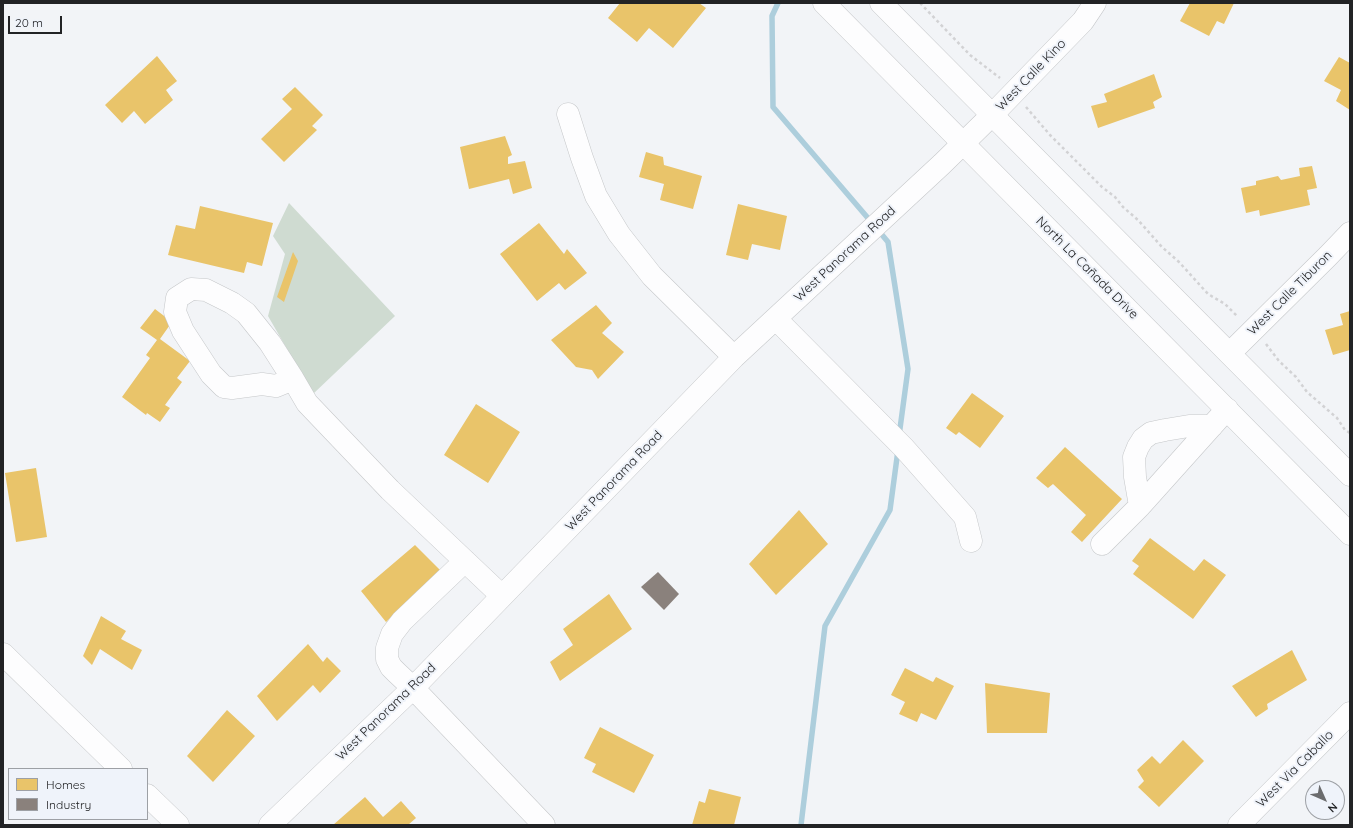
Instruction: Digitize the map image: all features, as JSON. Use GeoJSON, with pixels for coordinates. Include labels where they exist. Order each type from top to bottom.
{"type":"FeatureCollection","features":[{"type":"Feature","properties":{"kind":"street","name":"North La Cañada Drive"},"geometry":{"type":"LineString","coordinates":[[824,3],[1350,534]]}},
{"type":"Feature","properties":{"kind":"street"},"geometry":{"type":"LineString","coordinates":[[881,3],[1350,475]]}},
{"type":"Feature","properties":{"kind":"street","name":"West Calle Kino"},"geometry":{"type":"LineString","coordinates":[[963,143],[1083,21],[1095,3]]}},
{"type":"Feature","properties":{"kind":"street"},"geometry":{"type":"LineString","coordinates":[[568,114],[596,196],[619,234],[652,276],[734,357]]}},
{"type":"Feature","properties":{"kind":"street","name":"West Panorama Road"},"geometry":{"type":"LineString","coordinates":[[270,825],[413,688],[734,357],[963,143]]}},
{"type":"Feature","properties":{"kind":"street","name":"West Calle Tiburon"},"geometry":{"type":"LineString","coordinates":[[1230,353],[1350,233]]}},
{"type":"Feature","properties":{"kind":"street"},"geometry":{"type":"LineString","coordinates":[[293,379],[276,386],[262,384],[232,388],[224,387],[211,374],[183,331],[175,312],[178,298],[191,289],[206,290],[232,303],[246,313],[270,342],[308,403],[390,490],[502,596]]}},
{"type":"Feature","properties":{"kind":"street"},"geometry":{"type":"LineString","coordinates":[[776,318],[904,448],[965,517],[971,541]]}},
{"type":"Feature","properties":{"kind":"street"},"geometry":{"type":"LineString","coordinates":[[1102,544],[1140,506],[1227,409]]}},
{"type":"Feature","properties":{"kind":"street"},"geometry":{"type":"LineString","coordinates":[[1140,506],[1134,477],[1134,457],[1138,447],[1144,439],[1151,433],[1165,430],[1189,426],[1212,426]]}},
{"type":"Feature","properties":{"kind":"street"},"geometry":{"type":"LineString","coordinates":[[465,560],[402,621],[392,634],[387,648],[387,659],[394,670],[544,825]]}},
{"type":"Feature","properties":{"kind":"street"},"geometry":{"type":"LineString","coordinates":[[3,654],[120,768]]}},
{"type":"Feature","properties":{"kind":"street","name":"West Via Caballo"},"geometry":{"type":"LineString","coordinates":[[1240,825],[1350,714]]}},
{"type":"Feature","properties":{"kind":"street"},"geometry":{"type":"LineString","coordinates":[[148,796],[178,825]]}},
{"type":"Feature","properties":{"kind":"path"},"geometry":{"type":"LineString","coordinates":[[920,3],[970,55],[1015,91],[1028,110],[1050,135],[1102,187],[1115,197],[1123,207],[1138,220],[1208,294],[1225,304],[1254,330],[1279,361],[1296,377],[1307,392],[1337,418],[1345,430],[1350,433]]}},
{"type":"Feature","properties":{"kind":"shaded area"},"geometry":{"type":"Polygon","coordinates":[[[289,203],[395,316],[313,394],[268,316],[285,254],[273,236],[289,203]]]}},
{"type":"Feature","properties":{"kind":"building: Homes"},"geometry":{"type":"Polygon","coordinates":[[[620,3],[699,3],[706,8],[673,48],[649,28],[637,42],[608,18],[620,3]]]}},
{"type":"Feature","properties":{"kind":"building: Homes"},"geometry":{"type":"Polygon","coordinates":[[[1190,3],[1234,3],[1224,24],[1217,21],[1209,36],[1180,21],[1190,3]]]}},
{"type":"Feature","properties":{"kind":"building: Homes"},"geometry":{"type":"Polygon","coordinates":[[[157,56],[177,81],[166,90],[173,100],[145,124],[134,111],[122,123],[105,105],[157,56]]]}},
{"type":"Feature","properties":{"kind":"building: Homes"},"geometry":{"type":"Polygon","coordinates":[[[1339,57],[1350,63],[1350,110],[1336,101],[1341,90],[1324,81],[1339,57]]]}},
{"type":"Feature","properties":{"kind":"building: Homes"},"geometry":{"type":"Polygon","coordinates":[[[1154,74],[1162,97],[1153,102],[1155,108],[1098,128],[1091,106],[1107,102],[1104,94],[1154,74]]]}},
{"type":"Feature","properties":{"kind":"building: Homes"},"geometry":{"type":"Polygon","coordinates":[[[295,87],[323,115],[312,126],[317,130],[284,162],[261,139],[292,109],[282,99],[295,87]]]}},
{"type":"Feature","properties":{"kind":"building: Homes"},"geometry":{"type":"Polygon","coordinates":[[[505,136],[512,155],[508,157],[508,164],[525,161],[532,188],[513,194],[509,179],[469,189],[460,147],[505,136]]]}},
{"type":"Feature","properties":{"kind":"building: Homes"},"geometry":{"type":"Polygon","coordinates":[[[646,152],[663,157],[664,165],[702,176],[693,209],[660,200],[664,184],[639,177],[646,152]]]}},
{"type":"Feature","properties":{"kind":"building: Homes"},"geometry":{"type":"Polygon","coordinates":[[[1312,166],[1317,188],[1307,190],[1310,205],[1260,216],[1259,210],[1246,213],[1241,188],[1256,185],[1256,181],[1278,176],[1281,180],[1300,176],[1299,168],[1312,166]]]}},
{"type":"Feature","properties":{"kind":"building: Homes"},"geometry":{"type":"Polygon","coordinates":[[[738,204],[787,216],[780,250],[752,244],[748,260],[726,255],[738,204]]]}},
{"type":"Feature","properties":{"kind":"building: Homes"},"geometry":{"type":"Polygon","coordinates":[[[200,206],[273,223],[262,266],[247,262],[244,273],[168,255],[176,225],[195,229],[200,206]]]}},
{"type":"Feature","properties":{"kind":"building: Homes"},"geometry":{"type":"Polygon","coordinates":[[[539,223],[564,254],[567,249],[587,273],[565,290],[559,283],[537,301],[500,254],[539,223]]]}},
{"type":"Feature","properties":{"kind":"building: Homes"},"geometry":{"type":"Polygon","coordinates":[[[293,252],[298,261],[284,302],[277,297],[293,252]]]}},
{"type":"Feature","properties":{"kind":"building: Homes"},"geometry":{"type":"Polygon","coordinates":[[[596,305],[612,323],[602,333],[624,352],[598,379],[592,370],[576,367],[551,340],[596,305]]]}},
{"type":"Feature","properties":{"kind":"building: Homes"},"geometry":{"type":"Polygon","coordinates":[[[155,309],[172,322],[160,339],[190,361],[177,378],[182,382],[165,405],[170,408],[160,422],[147,413],[146,415],[122,397],[150,358],[146,355],[157,340],[140,328],[155,309]]]}},
{"type":"Feature","properties":{"kind":"building: Homes"},"geometry":{"type":"Polygon","coordinates":[[[1350,311],[1350,350],[1333,355],[1325,330],[1343,325],[1340,314],[1350,311]]]}},
{"type":"Feature","properties":{"kind":"building: Homes"},"geometry":{"type":"Polygon","coordinates":[[[972,393],[1004,416],[980,448],[959,432],[956,435],[946,428],[972,393]]]}},
{"type":"Feature","properties":{"kind":"building: Homes"},"geometry":{"type":"Polygon","coordinates":[[[476,404],[520,432],[488,483],[444,455],[476,404]]]}},
{"type":"Feature","properties":{"kind":"building: Homes"},"geometry":{"type":"Polygon","coordinates":[[[1065,447],[1122,499],[1082,542],[1071,532],[1086,515],[1053,484],[1048,488],[1036,478],[1065,447]]]}},
{"type":"Feature","properties":{"kind":"building: Homes"},"geometry":{"type":"Polygon","coordinates":[[[36,468],[47,537],[16,542],[5,473],[36,468]]]}},
{"type":"Feature","properties":{"kind":"building: Homes"},"geometry":{"type":"Polygon","coordinates":[[[799,510],[828,544],[776,595],[749,564],[799,510]]]}},
{"type":"Feature","properties":{"kind":"building: Homes"},"geometry":{"type":"Polygon","coordinates":[[[1150,538],[1194,571],[1204,559],[1226,575],[1193,619],[1133,574],[1139,566],[1132,561],[1150,538]]]}},
{"type":"Feature","properties":{"kind":"building: Homes"},"geometry":{"type":"Polygon","coordinates":[[[415,545],[441,571],[386,622],[361,591],[415,545]]]}},
{"type":"Feature","properties":{"kind":"building: Homes"},"geometry":{"type":"Polygon","coordinates":[[[609,594],[632,629],[560,681],[550,662],[573,645],[563,629],[609,594]]]}},
{"type":"Feature","properties":{"kind":"building: Homes"},"geometry":{"type":"Polygon","coordinates":[[[101,616],[126,631],[121,639],[142,650],[132,670],[100,649],[92,665],[83,656],[101,616]]]}},
{"type":"Feature","properties":{"kind":"building: Homes"},"geometry":{"type":"Polygon","coordinates":[[[308,644],[323,662],[327,657],[341,671],[320,693],[313,685],[277,721],[257,696],[308,644]]]}},
{"type":"Feature","properties":{"kind":"building: Homes"},"geometry":{"type":"Polygon","coordinates":[[[1292,650],[1307,680],[1267,704],[1268,709],[1256,717],[1232,686],[1292,650]]]}},
{"type":"Feature","properties":{"kind":"building: Homes"},"geometry":{"type":"Polygon","coordinates":[[[905,668],[933,682],[936,677],[954,686],[936,720],[921,713],[917,722],[899,714],[905,702],[891,695],[905,668]]]}},
{"type":"Feature","properties":{"kind":"building: Homes"},"geometry":{"type":"Polygon","coordinates":[[[985,683],[1050,693],[1047,733],[987,733],[985,683]]]}},
{"type":"Feature","properties":{"kind":"building: Homes"},"geometry":{"type":"Polygon","coordinates":[[[227,710],[255,736],[213,782],[187,756],[227,710]]]}},
{"type":"Feature","properties":{"kind":"building: Homes"},"geometry":{"type":"Polygon","coordinates":[[[600,727],[654,755],[634,793],[592,772],[596,764],[584,758],[600,727]]]}},
{"type":"Feature","properties":{"kind":"building: Homes"},"geometry":{"type":"Polygon","coordinates":[[[1183,740],[1204,761],[1159,807],[1138,787],[1144,781],[1137,770],[1152,756],[1160,764],[1183,740]]]}},
{"type":"Feature","properties":{"kind":"building: Homes"},"geometry":{"type":"Polygon","coordinates":[[[709,789],[741,797],[734,825],[692,825],[699,801],[705,803],[709,789]]]}},
{"type":"Feature","properties":{"kind":"building: Homes"},"geometry":{"type":"Polygon","coordinates":[[[365,797],[383,817],[401,801],[416,818],[408,825],[333,825],[365,797]]]}},
{"type":"Feature","properties":{"kind":"building: Industry"},"geometry":{"type":"Polygon","coordinates":[[[658,572],[679,594],[664,610],[641,587],[658,572]]]}},
{"type":"Feature","properties":{"kind":"waterway"},"geometry":{"type":"LineString","coordinates":[[778,3],[772,16],[773,107],[873,224]]}},
{"type":"Feature","properties":{"kind":"waterway"},"geometry":{"type":"LineString","coordinates":[[878,230],[888,242],[908,369],[899,436]]}},
{"type":"Feature","properties":{"kind":"waterway"},"geometry":{"type":"LineString","coordinates":[[801,825],[825,626],[890,510],[898,450]]}}]}
